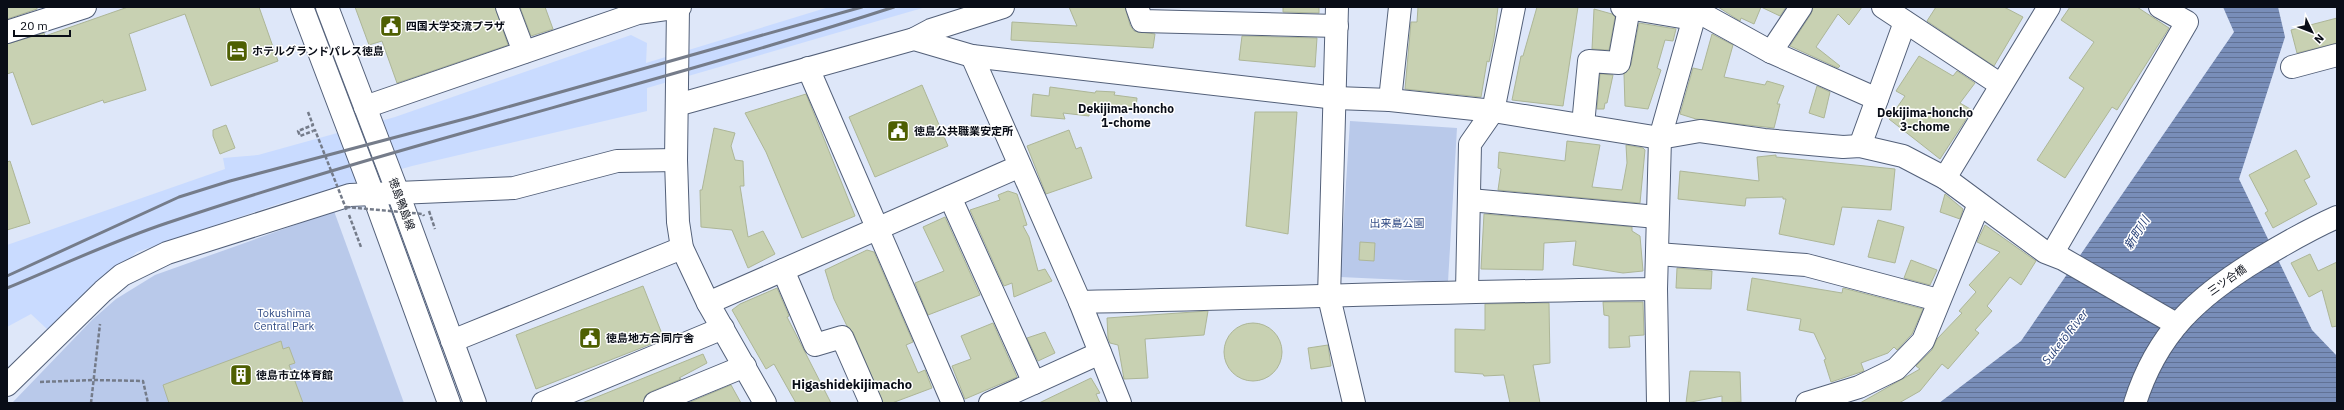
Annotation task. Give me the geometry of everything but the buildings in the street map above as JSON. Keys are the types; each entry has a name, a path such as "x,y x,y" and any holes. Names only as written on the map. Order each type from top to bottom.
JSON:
{"street":[{"path":"7,32 84,7"},
{"path":"302,7 373,194 449,403"},
{"name":"徳島鴨島線","path":"327,7 398,193 475,403"},
{"path":"507,7 524,52"},
{"path":"365,107 638,13 679,7 676,160 678,222 682,248 708,303 765,403"},
{"path":"677,105 914,39 931,30 1004,7"},
{"path":"1137,7 1142,21 1337,17 1336,98 1329,298 1354,403"},
{"path":"1390,100 1400,7"},
{"path":"1467,291 1470,144 1493,111 1514,7"},
{"path":"1771,52 1801,7"},
{"path":"1883,7 2001,86"},
{"path":"1945,178 2049,7"},
{"path":"2058,256 2188,22 2160,7"},
{"path":"1583,126 1589,61 1619,63 1626,8 1695,12 1771,52 1877,99"},
{"path":"1658,403 1656,289 1660,138 1695,12"},
{"path":"1860,146 1905,22"},
{"path":"914,39 972,56 1336,98 1390,100 1493,111 1660,138 1700,131 1764,140 1843,147 1860,146 1903,156 1945,178 1970,195 1979,204 2045,252 2058,256 2176,324"},
{"path":"2292,67 2337,55"},
{"path":"972,56 1080,302 1120,403"},
{"path":"808,68 953,403"},
{"path":"7,385 103,291 122,275 167,253 349,195 514,188 617,161 676,160"},
{"path":"708,303 1020,166"},
{"path":"950,197 1034,383"},
{"path":"1470,200 1657,218"},
{"path":"1807,403 1859,386 1896,370 1923,341 1938,300 1979,204"},
{"name":"三ツ合橋","path":"2134,403 2153,358 2176,324 2225,280 2284,244 2337,217"},
{"path":"452,341 682,248"},
{"path":"1657,254 1806,265 1938,300"},
{"path":"782,270 815,345 842,337 870,403"},
{"path":"1080,302 1329,298 1467,291 1656,289"},
{"path":"543,403 723,328"},
{"path":"990,403 1100,353"},
{"path":"655,403 745,366"}],"path":[{"path":"308,112 313,125 298,131 300,136 315,130 361,247"},
{"path":"346,207 423,214 424,216"},
{"path":"91,403 100,320"},
{"path":"39,382 93,380 143,381 148,403"}],"shaded area":[{"path":"829,7 926,7 647,88 647,111 412,166 278,204 137,252 48,330 31,314 7,327 7,245 225,169 223,158 258,155 395,117 631,35 647,43 646,63"}],"green space":[{"name":"出来島公園","path":"1350,121 1457,128 1448,282 1340,277"},
{"name":"Tokushima Central Park","path":"334,211 404,403 12,403 92,320 116,299 155,275"}],"water":[{"path":"2223,7 2278,7 2285,37 2239,179 2312,330 2337,356 2337,403 1939,403 2021,341 2234,32"}],"railway":[{"path":"7,276 179,197 230,181 472,117 862,7"},
{"path":"7,288 147,230 257,194 348,166 713,62 894,7"}],"place":[{"name":"四国大学交流プラザ","path":"391,26"},
{"name":"ホテルグランドパレス徳島","path":"237,51"},
{"name":"徳島公共職業安定所","path":"898,131"},
{"name":"徳島地方合同庁舎","path":"590,338"},
{"name":"徳島市立体育館","path":"241,375"}],"district":[{"name":"Dekijima-honcho 1-chome","path":"1126,116"},
{"name":"Dekijima-honcho 3-chome","path":"1925,120"},
{"name":"Higashidekijimacho","path":"852,384"}],"water label":[{"name":"新町川","path":"2137,233"},
{"name":"Suketō River","path":"2065,337"}]}
